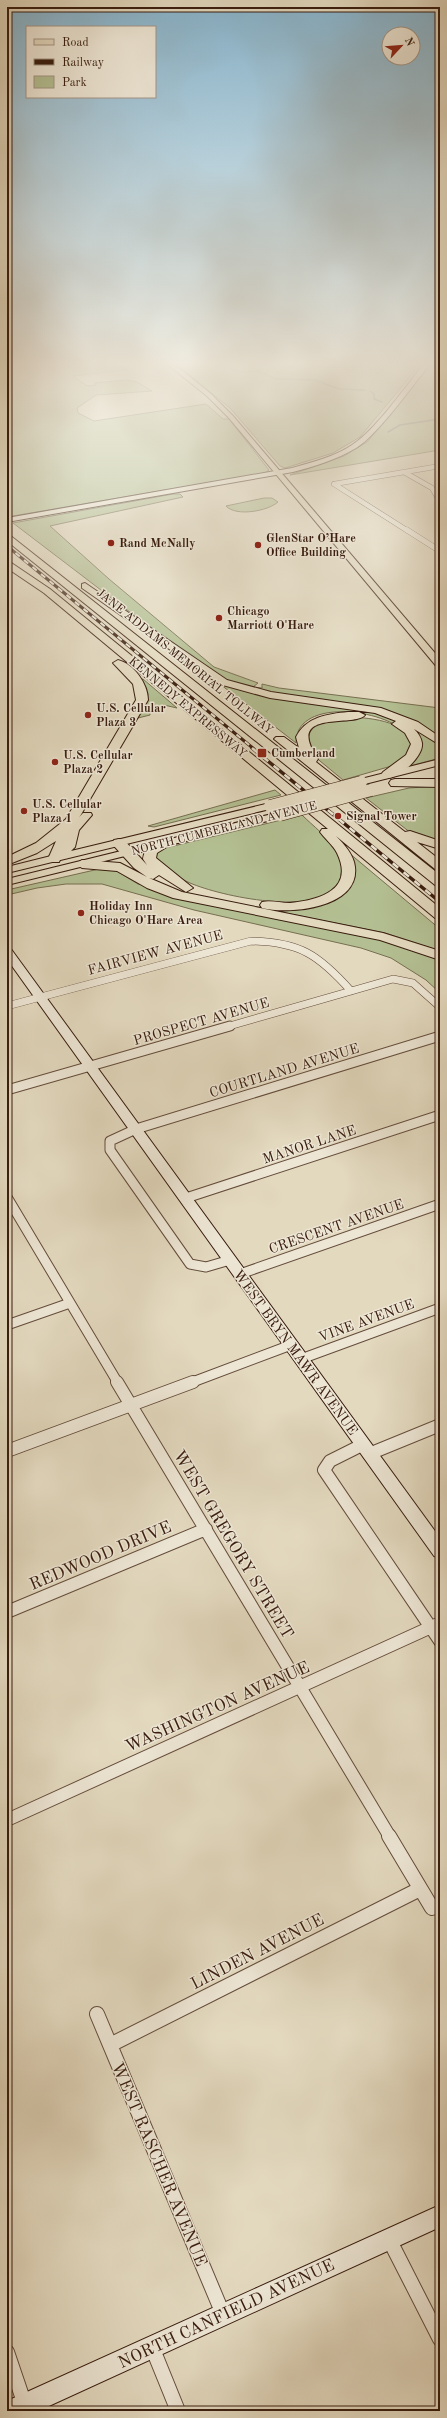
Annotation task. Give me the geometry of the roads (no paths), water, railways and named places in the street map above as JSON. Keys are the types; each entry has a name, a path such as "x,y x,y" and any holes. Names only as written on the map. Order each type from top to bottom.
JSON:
{"highway":[{"path":"9,521 83,585 236,704"},
{"name":"JANE ADDAMS MEMORIAL TOLLWAY","path":"7,536 440,882"},
{"path":"7,555 47,590"},
{"name":"KENNEDY EXPRESSWAY","path":"7,563 28,580 47,590 440,915"},
{"path":"7,572 132,675 142,688 142,700 138,710 73,818 54,859"},
{"path":"83,585 223,682 270,695 377,710 414,724 440,742"},
{"path":"330,778 306,753 301,737 304,732 314,723 347,715 368,715 402,726 412,734 416,743 412,757 391,779"},
{"path":"274,734 440,866"},
{"path":"391,779 440,784"},
{"path":"117,849 155,876 186,888 270,905 284,906 321,902 340,891 348,881 351,871 348,860 336,843 307,815 295,795"},
{"path":"7,861 32,850 50,839 73,818"},
{"path":"380,818 413,837 440,845"},
{"path":"167,843 154,848 149,853 149,859 157,868 186,888"},
{"path":"117,849 129,871"},
{"path":"82,864 113,866 129,871 152,885 178,895 383,937 440,956"}],"main road":[{"path":"9,521 267,476 276,473"},
{"path":"279,473 440,665"},
{"name":"NORTH CUMBERLAND AVENUE","path":"7,870 54,859 167,843 280,815 371,790 391,779 440,762"},
{"name":"NORTH CUMBERLAND AVENUE","path":"7,882 82,864 117,849 361,782 440,772"},
{"path":"54,859 69,847 74,829 86,815"},
{"name":"WEST BRYN MAWR AVENUE","path":"7,951 440,1551"},
{"name":"NORTH CANFIELD AVENUE","path":"18,2408 440,2216"}],"street":[{"path":"399,473 334,484 440,551"},
{"path":"405,473 432,488 440,502"},
{"name":"FAIRVIEW AVENUE","path":"7,1006 240,943 276,942 299,946 311,952 327,964 351,991"},
{"name":"PROSPECT AVENUE","path":"7,1090 351,991 403,978 415,982 440,1006"},
{"name":"COURTLAND AVENUE","path":"136,1129 440,1036"},
{"name":"MANOR LANE","path":"186,1198 440,1115"},
{"name":"WEST BRYN MAWR AVENUE","path":"136,1129 114,1138 109,1146 110,1150 184,1257 197,1267 206,1267 230,1260"},
{"name":"WEST GREGORY STREET","path":"7,1197 12,1214 70,1303 432,1908"},
{"name":"CRESCENT AVENUE","path":"240,1274 440,1204"},
{"path":"7,1325 70,1303"},
{"name":"VINE AVENUE","path":"301,1358 440,1308"},
{"path":"7,1451 291,1345"},
{"path":"366,1450 440,1425"},
{"name":"WEST BRYN MAWR AVENUE","path":"366,1450 330,1460 324,1470 435,1625 440,1641"},
{"name":"REDWOOD DRIVE","path":"7,1612 206,1530"},
{"name":"WASHINGTON AVENUE","path":"7,1820 435,1625"},
{"name":"LINDEN AVENUE","path":"110,2045 420,1889"},
{"name":"WEST RASCHER AVENUE","path":"97,2014 223,2314"},
{"path":"389,2239 440,2339"},
{"path":"152,2347 178,2411"},
{"path":"7,2352 18,2408"}],"railway":[{"path":"7,546 254,749"},
{"path":"252,748 440,902"}],"place":[{"name":"Rand McNally","path":"111,543"},
{"name":"GlenStar O’Hare Office Building","path":"258,545"},
{"name":"Chicago Marriott O'Hare","path":"219,618"},
{"name":"U.S. Cellular Plaza 3","path":"88,715"},
{"name":"Cumberland","path":"262,753"},
{"name":"U.S. Cellular Plaza 2","path":"55,762"},
{"name":"U.S. Cellular Plaza 1","path":"24,811"},
{"name":"Signal Tower","path":"338,816"},
{"name":"Holiday Inn Chicago O'Hare Area","path":"81,913"}]}
